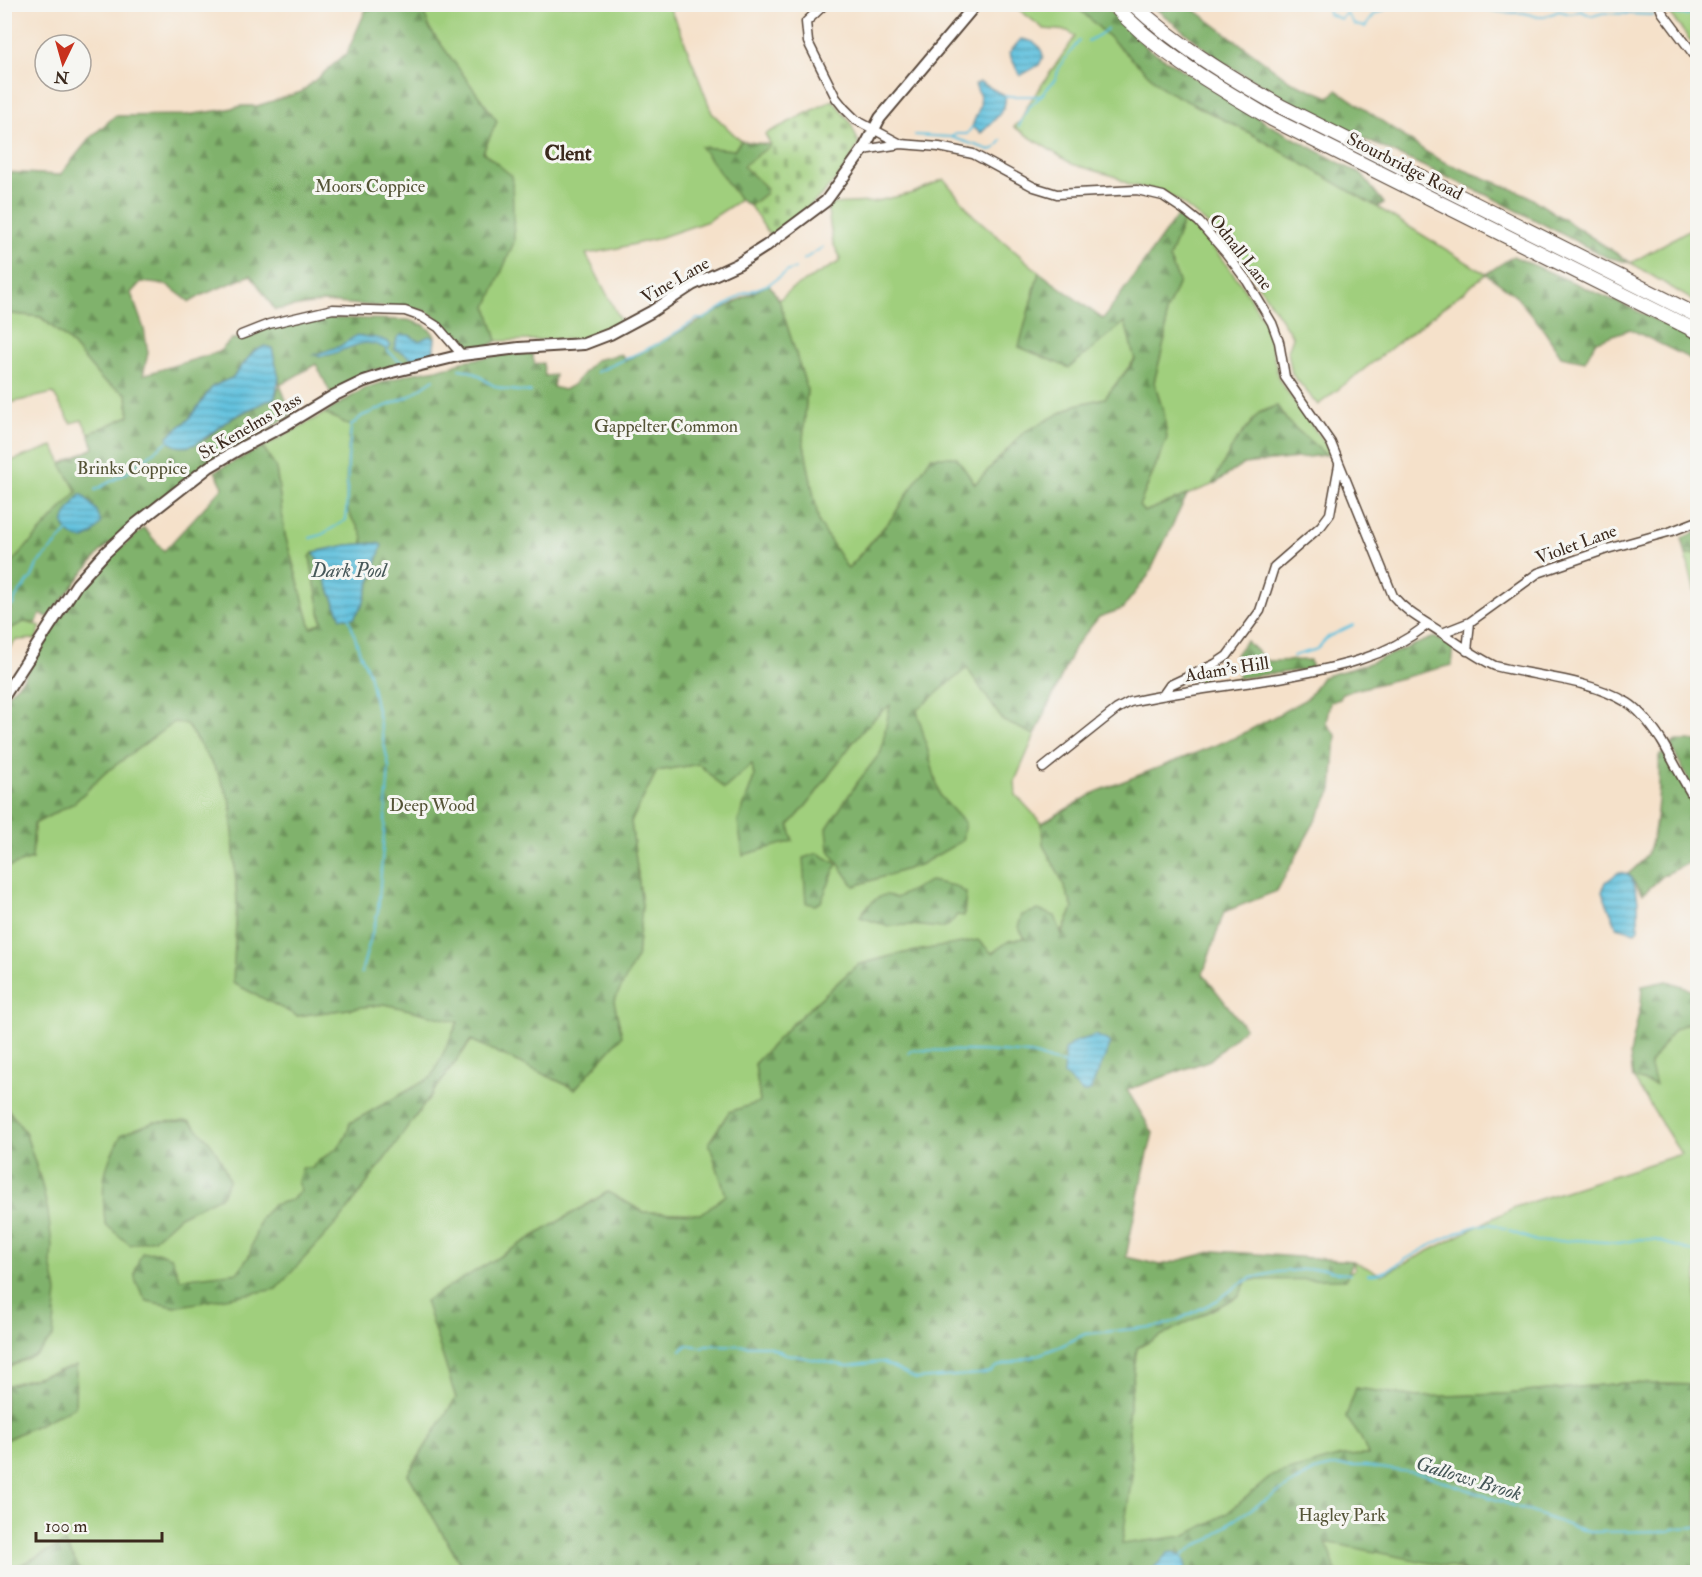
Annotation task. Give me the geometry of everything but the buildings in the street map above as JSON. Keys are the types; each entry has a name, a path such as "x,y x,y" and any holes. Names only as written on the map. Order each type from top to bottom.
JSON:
{"highway":[{"name":"Stourbridge Road","path":"1113,4 1125,18 1171,56 1209,82 1272,119 1698,332"},
{"name":"Stourbridge Road","path":"1133,4 1178,42 1217,70 1282,107 1698,316"}],"street":[{"name":"Odnall Lane","path":"825,4 806,22 808,42 840,102 856,120 901,144"},
{"name":"Vine Lane","path":"462,355 519,348 584,344 610,334 651,312 692,285 738,264 766,246 826,201 862,150 880,118 976,4"},
{"path":"1659,4 1662,12 1698,60"},
{"name":"Odnall Lane","path":"862,150 901,144 939,147 973,154 1034,188 1058,194 1137,190 1163,196 1184,210 1199,222 1247,280 1272,323 1279,342 1285,377 1331,442 1393,596 1406,610 1427,625 1495,666 1591,686 1629,704 1641,715 1661,741 1698,804"},
{"path":"241,335 269,324 333,309 405,311 422,317 438,327 462,355"},
{"name":"St Kenelms Pass","path":"4,696 84,576 135,524 209,467 333,396 364,381 462,355"},
{"path":"1163,695 1170,685 1227,656 1260,612 1274,567 1321,526 1330,514 1339,465"},
{"name":"Violet Lane","path":"1442,633 1470,621 1538,573 1698,521"},
{"path":"1467,651 1470,621"},
{"name":"Adam's Hill","path":"1043,768 1117,709 1130,702 1339,667 1376,655 1407,640 1427,625"},
{"path":"1189,676 1194,691"}],"green space":[{"name":"Moors Coppice","path":"368,5 422,5 429,28 497,121 483,152 512,176 514,242 487,307 497,341 487,347 461,349 440,320 424,310 323,302 275,310 251,275 190,302 167,285 141,282 131,293 144,329 148,353 143,375 219,352 232,339 250,337 264,328 322,318 408,320 424,325 435,337 433,362 373,370 331,394 316,364 280,385 292,415 208,463 100,552 48,617 40,614 36,623 24,622 5,631 5,570 77,492 61,464 94,448 89,434 129,416 127,394 102,380 69,341 41,317 5,313 4,172 60,175 90,138 115,116 185,115 242,106 257,106 301,92 347,53","holes":["272,348 280,385 275,397 227,421 205,440 168,436 189,419 213,386 232,378 254,351"]},
{"path":"421,5 668,5 712,113 741,141 734,150 702,148 740,200 708,221 656,239 586,254 622,323 583,339 497,341 487,307 499,277 483,152 497,121 429,28"},
{"path":"1013,5 1075,5 1165,90 1250,133 1486,274 1318,405 1292,374 1288,351 1293,337 1246,267 1211,227 1179,201 1162,191 1130,185 1114,176 1072,164 1014,127 1021,120 1027,106 1075,37 1068,31 1044,29"},
{"path":"1075,5 1104,5 1146,47 1268,124 1362,175 1384,203 1377,207 1250,133 1165,90"},
{"path":"1151,5 1188,5 1290,81 1329,97 1337,90 1428,153 1444,162 1525,194 1631,263 1606,257 1493,198 1322,120 1222,62"},
{"path":"1698,10 1697,49 1669,13"},
{"path":"833,100 850,122 859,143 842,172 821,196 771,237 750,206 766,193 767,188 743,166 771,145 765,134"},
{"path":"741,141 772,145 768,188 766,193 750,206 740,200 701,147 734,150"},
{"path":"944,179 973,215 1039,272 1019,347 1125,321 1135,359 1105,398 1076,405 1024,432 975,484 892,518 847,569 819,523 803,440 807,389 779,300 791,289 839,262 840,257 833,243 827,205 872,202 913,193"},
{"name":"Deep Wood","path":"1177,216 1184,219 1169,258 1179,282 1166,312 1166,335 1154,382 1164,414 1167,438 1139,506 1144,512 1187,495 1148,576 1122,609 1099,617 1075,646 1035,735 1003,721 967,668 917,710 940,796 965,823 962,841 920,865 854,886 829,850 827,828 881,752 890,705 849,747 789,825 793,841 743,855 738,822 754,777 752,764 724,789 699,764 657,771 631,822 642,905 637,957 614,1001 622,1036 575,1089 471,1040 344,1215 276,1289 175,1307 147,1301 135,1278 136,1267 142,1253 157,1252 171,1257 180,1279 238,1272 249,1256 260,1219 273,1205 291,1200 301,1191 298,1181 302,1168 313,1168 314,1164 337,1148 342,1143 350,1123 432,1077 458,1022 385,1004 297,1016 233,983 237,900 231,803 217,771 186,724 174,722 105,773 74,803 34,824 32,859 5,868 4,698 23,679 74,597 100,566 144,528 164,551 223,487 215,471 263,447 276,468 285,535 311,628 322,622 310,557 314,552 341,618 354,618 363,604 378,559 377,543 363,544 362,533 348,511 346,496 351,426 325,413 365,388 409,374 454,366 462,361 531,351 535,364 543,363 545,376 555,375 553,387 564,390 573,385 595,360 621,354 625,361 769,284 779,300 807,389 803,440 819,523 848,569 892,518 931,457 956,457 975,484 1024,432 1076,405 1105,398 1135,360 1125,322 1069,368 1019,347 1039,272 1103,319"},
{"path":"1184,219 1215,250 1242,285 1267,325 1279,380 1329,449 1330,454 1326,455 1288,422 1277,406 1259,413 1234,444 1212,485 1144,512 1139,506 1159,459 1164,414 1154,382 1166,335 1166,312 1179,282 1169,258"},
{"path":"1697,225 1697,303 1631,263"},
{"path":"1513,256 1697,340 1697,362 1630,329 1596,341 1585,361 1561,356 1541,326 1514,294 1486,274"},
{"path":"5,313 40,317 69,341 102,380 127,394 129,416 89,434 82,420 71,423 53,393 5,404"},
{"path":"1277,406 1288,422 1326,455 1244,464 1212,485 1234,444 1259,413"},
{"path":"325,413 351,426 347,508 364,534 363,544 314,552 310,557 322,622 311,628 285,535 276,468 263,447"},
{"path":"53,446 77,492 5,570 5,463"},
{"path":"1697,532 1697,554 1686,555 1682,538"},
{"path":"1697,554 1697,602 1686,555"},
{"path":"24,622 41,626 36,639 16,640 5,653 5,631"},
{"name":"Hagley Park","path":"1434,637 1454,647 1452,665 1343,693 1340,699 1330,702 1326,723 1336,735 1332,790 1277,891 1224,912 1203,974 1245,1028 1210,1060 1127,1090 1153,1133 1126,1257 1161,1265 1215,1251 1353,1261 1346,1279 1247,1280 1239,1296 1137,1348 1128,1416 1132,1476 1122,1544 1184,1536 1226,1514 1272,1476 1341,1456 1368,1455 1361,1438 1346,1417 1356,1388 1417,1397 1505,1394 1624,1383 1697,1385 1697,1572 1467,1572 1326,1542 1336,1572 465,1572 408,1474 456,1398 425,1301 608,1192 644,1212 701,1214 726,1195 709,1143 729,1112 760,1102 755,1063 788,1028 857,965 899,954 978,940 992,953 1009,941 1025,938 1018,927 1022,915 1038,910 1055,916 1062,935 1073,908 1059,874 1043,845 1042,823 1096,792 1239,736 1308,698 1322,677 1364,665"},
{"path":"1246,641 1267,661 1310,660 1312,669 1239,678 1235,656"},
{"path":"968,668 1003,721 1035,735 1015,781 1016,795 1042,823 1043,845 1059,874 1073,908 1061,935 1009,941 992,953 987,950 934,948 857,965 788,1028 755,1063 760,1102 729,1112 709,1142 726,1195 701,1214 644,1212 607,1192 426,1301 456,1398 408,1474 465,1572 81,1572 65,1543 5,1572 5,1440 75,1407 75,1366 5,1386 5,1369 37,1354 48,1212 41,1181 25,1132 5,1105 5,868 32,859 34,824 74,803 105,773 174,722 186,724 217,771 231,803 237,900 297,1016 385,1004 458,1021 433,1077 350,1123 342,1143 314,1164 343,1215 472,1040 575,1089 613,1001 637,957 642,905 631,822 657,771 699,764 752,763 754,777 738,822 789,825 811,800 860,732 880,712 916,691"},
{"path":"1201,673 1205,683 1239,678 1239,682 1199,687 1193,684"},
{"path":"1676,741 1697,741 1697,797 1673,750 1671,744"},
{"path":"1663,753 1697,809 1697,859 1664,875 1643,894 1628,874 1645,857 1653,837 1659,756"},
{"path":"818,853 837,864 821,902 815,905 806,903 803,858"},
{"path":"930,881 955,886 966,893 964,916 957,915 949,925 942,928 910,925 888,926 860,917 867,907 879,897 886,895 896,898"},
{"path":"1667,981 1697,991 1697,1019 1674,1029 1650,1064 1656,1085 1633,1078 1630,1054 1641,1004 1642,986"},
{"name":"Hagley Park","path":"1697,1019 1697,1385 1624,1383 1505,1394 1417,1397 1356,1388 1346,1417 1361,1438 1369,1455 1345,1456 1697,1572 1016,1572 1132,1476 1128,1416 1137,1348 1239,1296 1247,1280 1344,1276 1355,1269 1353,1261 1382,1275 1515,1207 1681,1154 1633,1078 1655,1085 1649,1064 1674,1029"},
{"path":"4,1105 25,1132 41,1181 48,1212 52,1245 51,1263 57,1292 53,1337 37,1354 5,1368"},
{"path":"189,1121 214,1147 222,1162 229,1180 222,1196 180,1216 154,1239 130,1245 105,1224 104,1178 115,1147 122,1134 154,1122"},
{"path":"76,1366 75,1407 5,1440 5,1386"},
{"path":"65,1543 81,1572 7,1572"}],"water":[{"path":"1021,39 1036,44 1041,49 1043,57 1039,65 1020,76 1009,53"},
{"path":"980,82 1005,96 1004,106 998,116 981,133 972,127 980,102 975,85"},
{"path":"357,335 379,338 391,345 387,350 368,343 359,344 333,354 314,355 340,346"},
{"path":"401,335 409,335 419,341 429,336 435,338 433,357 414,361 394,349 397,338"},
{"path":"265,346 272,348 279,378 275,397 234,417 192,445 176,446 168,441 168,436 189,419 213,386 232,378 254,351"},
{"path":"80,495 83,495 97,511 101,523 94,533 83,539 76,538 69,533 64,523 67,514"},
{"name":"Dark Pool","path":"377,543 382,545 363,604 354,618 341,618 314,552 347,545"},
{"path":"1619,872 1628,874 1637,894 1638,929 1635,932 1617,927 1602,892 1606,882"},
{"path":"1096,1035 1108,1041 1110,1045 1090,1091 1083,1093 1064,1075 1065,1050 1072,1043"},
{"path":"1174,1552 1183,1559 1186,1571 1150,1572 1168,1553"}],"waterway":[{"path":"1327,4 1329,14 1341,19 1346,13 1355,25 1365,27 1375,14 1384,10 1389,4"},
{"path":"1458,4 1538,17 1559,11 1571,14 1581,11 1592,16 1603,13 1654,15"},
{"path":"1673,14 1685,15 1698,12"},
{"path":"1088,41 1107,29"},
{"path":"1019,126 1028,108 1056,78 1059,67 1079,41"},
{"path":"1005,96 1041,96"},
{"path":"951,137 956,134 967,134 972,127"},
{"path":"915,135 951,137 990,150 996,148 1002,140"},
{"path":"803,260 823,247"},
{"path":"597,372 660,343 697,319 704,319 743,294 769,284 795,269"},
{"path":"387,350 406,364"},
{"path":"459,369 476,374 501,388 531,392"},
{"path":"310,538 321,535 346,520 351,426 362,416 408,397 434,379"},
{"path":"95,490 128,472 168,441"},
{"path":"4,605 7,603 13,605 16,597 32,577 37,565 68,531"},
{"path":"349,618 369,673 389,767 378,912 361,973"},
{"path":"1293,656 1317,649 1328,637 1353,625"},
{"path":"909,1053 912,1050 985,1051 1033,1055 1064,1063"},
{"path":"1368,1274 1388,1270 1434,1243 1468,1228 1488,1224 1506,1229"},
{"path":"1509,1231 1536,1241 1548,1242 1577,1240 1619,1243 1641,1239 1655,1240 1698,1253"},
{"path":"681,1350 687,1345 702,1347 706,1345 767,1346 786,1354 847,1366 882,1362 916,1379 980,1374 1061,1346 1085,1334 1161,1326 1178,1320 1218,1300 1251,1278 1278,1272 1324,1268 1350,1274"},
{"name":"Gallows Brook","path":"1182,1556 1196,1545 1211,1539 1232,1521 1295,1482 1315,1471 1336,1466 1366,1466 1423,1474 1588,1532 1669,1531 1677,1528 1698,1527"}],"district":[{"name":"Clent","path":"568,153"}],"park label":[{"name":"Gappelter Common","path":"666,426"},
{"name":"Brinks Coppice","path":"132,468"}]}
